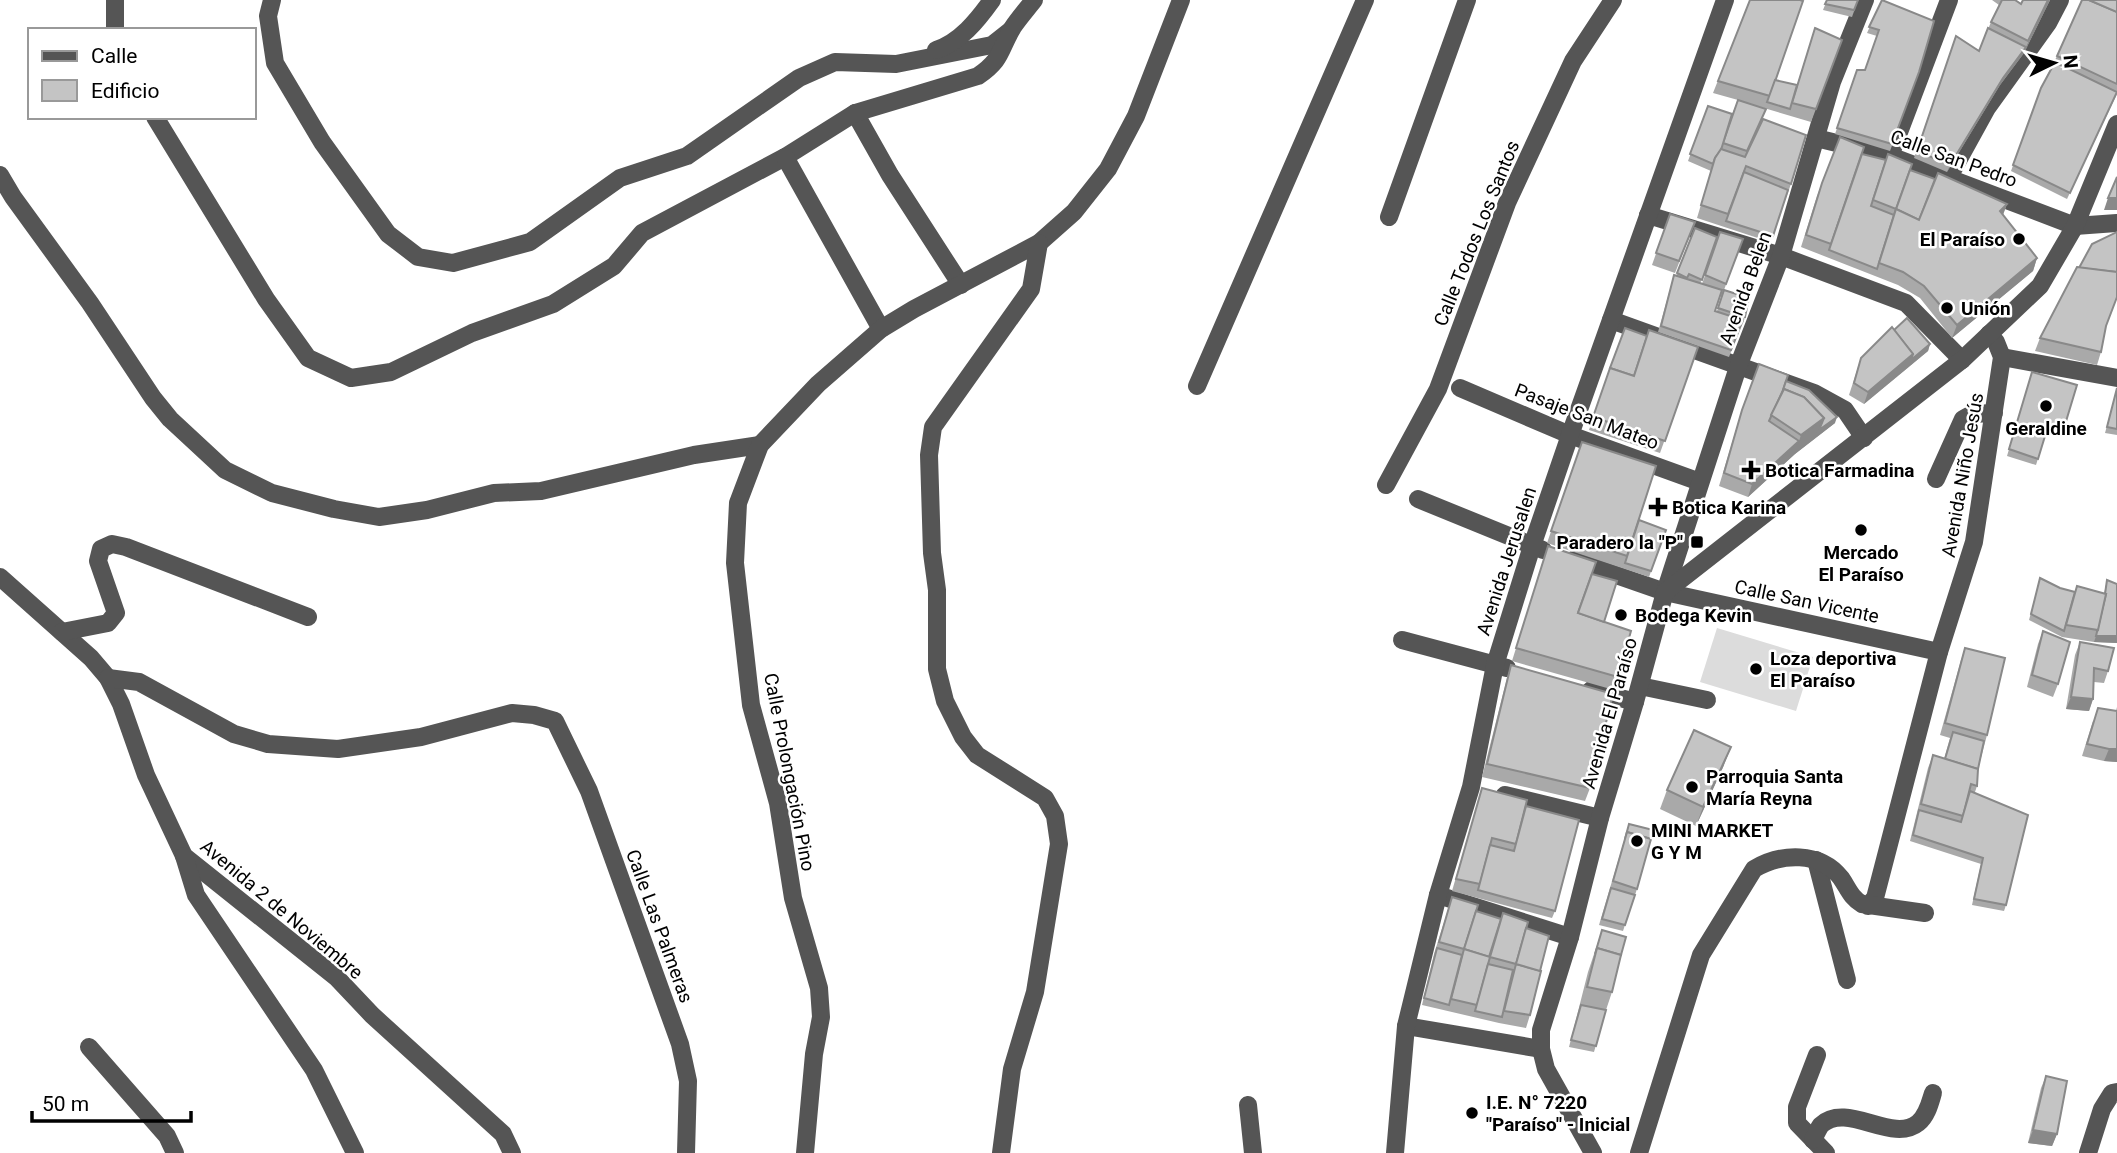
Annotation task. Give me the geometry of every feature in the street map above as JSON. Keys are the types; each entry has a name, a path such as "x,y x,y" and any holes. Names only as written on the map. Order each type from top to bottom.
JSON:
{"street":[{"path":"115,0 115,28"},
{"path":"272,0 268,16 275,63 322,142 388,234 418,257 453,263 530,242 620,178 687,156 799,78 835,62 896,64 992,45 1012,29 1034,0"},
{"path":"896,64 948,46 977,21 992,0"},
{"name":"Calle Prolongación Pino","path":"805,1153 814,1054 821,1017 819,988 793,898 778,803 751,705 735,563 738,503 760,446 818,384 881,329 994,265 1039,243 1074,212 1108,169 1136,116 1181,0"},
{"path":"1197,386 1365,0"},
{"path":"1389,217 1467,0"},
{"name":"Calle Todos Los Santos","path":"1386,485 1438,389 1507,203 1567,72 1613,0"},
{"name":"Avenida Jerusalen","path":"1395,1153 1406,1026 1438,895 1471,787 1495,665 1570,435 1725,0"},
{"name":"Avenida Belen","path":"1665,592 1739,364 1781,256 1832,82 1865,0"},
{"path":"1889,156 1949,0"},
{"path":"1949,177 1987,108 2048,23 2060,0"},
{"path":"156,119 265,299 308,358 351,378 391,372 472,332 553,304 614,266 642,233 785,157 855,113 978,76 993,66 1012,29"},
{"path":"855,113 890,175 961,285"},
{"path":"1665,592 1962,360 2040,286 2074,226 2117,124"},
{"name":"Calle San Pedro","path":"1816,138 1889,156 2074,226"},
{"path":"785,157 881,329"},
{"path":"0,175 90,303 152,398 170,419 225,470 272,493 379,517 427,510 494,493 541,491 694,455 760,446"},
{"path":"1648,215 1781,256 1906,303 1962,360"},
{"path":"2074,226 2117,223"},
{"path":"1002,1153 1012,1069 1035,992 1059,844 1055,816 1045,798 977,755 963,737 945,701 937,669 937,590 932,553 929,455 933,427 1031,289 1039,243"},
{"path":"1611,320 1814,393 1845,410 1864,438"},
{"path":"1989,334 1996,341 2002,357 2117,378"},
{"name":"Avenida Niño Jesús","path":"1868,906 1875,898 1939,652 1955,609 1974,542 2002,357"},
{"name":"Pasaje San Mateo","path":"1460,388 1570,435 1700,482"},
{"path":"1936,479 1963,419 1972,414 1994,413"},
{"name":"Calle San Vicente","path":"1418,499 1532,546 1665,592 1939,652"},
{"path":"62,632 108,623 116,613 98,561 101,549 112,544 308,617"},
{"name":"Avenida 2 de Noviembre","path":"0,577 91,658 108,678 121,704 146,775 184,856 337,978 372,1015 503,1134 512,1153"},
{"name":"Avenida El Paraíso","path":"1590,1152 1546,1069 1541,1049 1541,1030 1570,937 1600,818 1665,592"},
{"path":"1402,640 1521,671"},
{"name":"Calle Las Palmeras","path":"108,678 139,682 234,734 268,744 338,749 421,737 512,713 555,721 589,790 680,1044 688,1081 686,1153"},
{"path":"1572,685 1707,700"},
{"path":"1471,787 1600,818"},
{"path":"184,856 196,895 314,1070 355,1153"},
{"path":"1639,1153 1701,955 1754,869 1766,862 1792,857 1816,860 1829,865 1842,879 1854,899 1868,906 1925,913"},
{"path":"1816,860 1847,980"},
{"path":"1438,895 1570,937"},
{"path":"1406,1026 1541,1049"},
{"path":"89,1047 167,1136 175,1153"},
{"path":"1817,1055 1797,1107 1797,1122 1820,1147"},
{"path":"1820,1147 1821,1125 1839,1117 1895,1129 1917,1124 1926,1113 1933,1093"},
{"path":"2088,1153 2102,1109 2115,1093"},
{"path":"1248,1105 1252,1153"}],"shaded area":[{"name":"Loza deportiva El Paraíso","path":"1717,628 1813,657 1796,711 1700,682"}],"building":[{"path":"1750,0 1803,1 1770,96 1718,81"},
{"path":"1827,0 1858,0 1854,10 1825,4"},
{"path":"1882,0 1934,21 1919,72 1892,144 1837,128 1857,70 1865,70 1879,30 1869,27"},
{"path":"2002,0 2015,0 2021,4 2023,0 2048,0 2028,41 1991,22"},
{"path":"2082,0 2089,0 2117,12 2117,84 2057,56"},
{"path":"2089,0 2117,0 2117,12"},
{"path":"1815,28 1842,40 1816,109 1792,103"},
{"path":"1988,28 2026,47 2003,78 1950,165 1917,151 1956,36 1979,51"},
{"path":"2055,62 2117,92 2070,193 2013,165 2041,88"},
{"path":"1775,80 1797,85 1790,109 1767,102"},
{"path":"1738,100 1766,109 1747,151 1723,143"},
{"path":"1708,106 1732,114 1721,150 1713,164 1690,154"},
{"path":"1763,119 1806,135 1791,184 1746,166 1728,214 1701,205 1715,158 1721,149 1745,157"},
{"path":"1840,137 1864,147 1831,244 1806,235"},
{"path":"1862,154 1886,160 1871,206 1894,215 1877,269 1829,250"},
{"path":"1888,154 1912,164 1896,209 1873,200"},
{"path":"1910,170 1935,179 1919,220 1896,209"},
{"path":"1744,172 1788,190 1773,236 1726,221"},
{"path":"1938,173 2007,204 2000,211 2037,258 1957,325 1924,286 1903,272 1879,263 1896,209 1919,220"},
{"path":"2117,177 2117,198 2108,198"},
{"path":"1670,214 1695,222 1679,261 1656,253"},
{"path":"1695,228 1717,237 1702,280 1689,274 1687,278 1677,273"},
{"path":"1720,232 1743,239 1726,284 1705,275"},
{"path":"2117,232 2117,272 2079,268 2092,244"},
{"path":"2077,267 2117,272 2117,297 2106,326 2101,352 2040,338"},
{"path":"1674,275 1722,290 1715,311 1743,320 1731,350 1661,326"},
{"path":"1724,290 1749,298 1745,317 1718,308"},
{"path":"1907,318 1930,344 1911,360 1913,354 1894,330"},
{"path":"1892,327 1913,354 1868,392 1854,383 1861,358"},
{"path":"1625,328 1647,336 1634,376 1610,368"},
{"path":"1649,330 1698,347 1665,441 1593,417 1610,368 1634,376"},
{"path":"1759,364 1788,375 1769,421 1799,441 1752,484 1724,473 1742,410"},
{"name":"Geraldine","path":"2032,372 2077,385 2064,428 2049,423 2038,459 2009,449"},
{"path":"1786,381 1809,390 1837,417 1819,430 1824,418 1804,397 1783,390"},
{"path":"2117,388 2117,429 2107,427"},
{"path":"1784,389 1804,397 1824,418 1801,435 1771,415"},
{"path":"1582,442 1656,466 1627,556 1551,531"},
{"path":"1639,520 1666,530 1651,571 1625,563"},
{"path":"1548,546 1596,562 1578,613 1631,631 1618,677 1516,648"},
{"path":"1592,574 1617,581 1604,622 1578,613"},
{"path":"2040,578 2075,592 2064,631 2031,614"},
{"path":"2107,580 2117,584 2117,636 2096,636 2106,594"},
{"path":"2077,586 2106,594 2098,630 2066,625"},
{"path":"2043,631 2070,642 2058,684 2032,675"},
{"path":"2080,642 2114,648 2108,671 2094,668 2093,699 2071,697"},
{"path":"1965,648 2005,658 1987,735 1945,723"},
{"path":"1511,665 1613,694 1590,788 1487,764"},
{"path":"2098,708 2117,711 2117,749 2087,744"},
{"name":"Parroquia Santa María Reyna","path":"1694,730 1731,747 1703,807 1667,790"},
{"path":"1953,732 1984,741 1978,769 1945,759"},
{"path":"1933,755 1978,769 1977,786 1971,784 1963,816 1921,804"},
{"path":"1482,788 1527,800 1516,844 1492,838 1480,884 1456,879"},
{"path":"1970,791 2028,815 2006,905 1974,899 1983,858 1913,835 1919,810 1961,822"},
{"path":"1526,806 1579,820 1555,911 1478,890 1490,845 1514,851"},
{"path":"1629,824 1653,830 1651,839 1627,832 1625,839"},
{"path":"1627,832 1651,839 1637,889 1613,881"},
{"path":"1611,888 1635,895 1625,925 1602,919"},
{"path":"1452,897 1478,905 1464,949 1439,942"},
{"path":"1476,911 1501,919 1489,957 1464,949"},
{"path":"1503,913 1528,922 1516,964 1490,957"},
{"path":"1526,928 1549,936 1540,971 1516,964"},
{"path":"1602,930 1626,937 1621,955 1597,948 1595,954"},
{"path":"1437,948 1462,955 1449,1005 1424,998"},
{"path":"1597,948 1621,955 1612,992 1587,987"},
{"path":"1464,949 1490,957 1477,1005 1451,999"},
{"path":"1488,964 1513,970 1502,1017 1475,1011"},
{"path":"1516,964 1541,971 1530,1015 1504,1011"},
{"path":"1581,1005 1606,1010 1596,1046 1571,1040"},
{"path":"2046,1076 2067,1081 2057,1134 2033,1130"}],"place":[{"name":"El Paraíso","path":"2019,239"},
{"name":"Unión","path":"1947,308"},
{"name":"Geraldine","path":"2046,406"},
{"name":"Botica Farmadina","path":"1751,470"},
{"name":"Botica Karina","path":"1658,507"},
{"name":"Mercado El Paraíso","path":"1861,530"},
{"name":"Paradero la \"P\"","path":"1697,542"},
{"name":"Bodega Kevin","path":"1621,615"},
{"name":"Loza deportiva El Paraíso","path":"1756,669"},
{"name":"Parroquia Santa María Reyna","path":"1692,787"},
{"name":"MINI MARKET G Y M","path":"1637,841"},
{"name":"I.E. N° 7220 \"Paraíso\" - Inicial","path":"1472,1113"}]}
